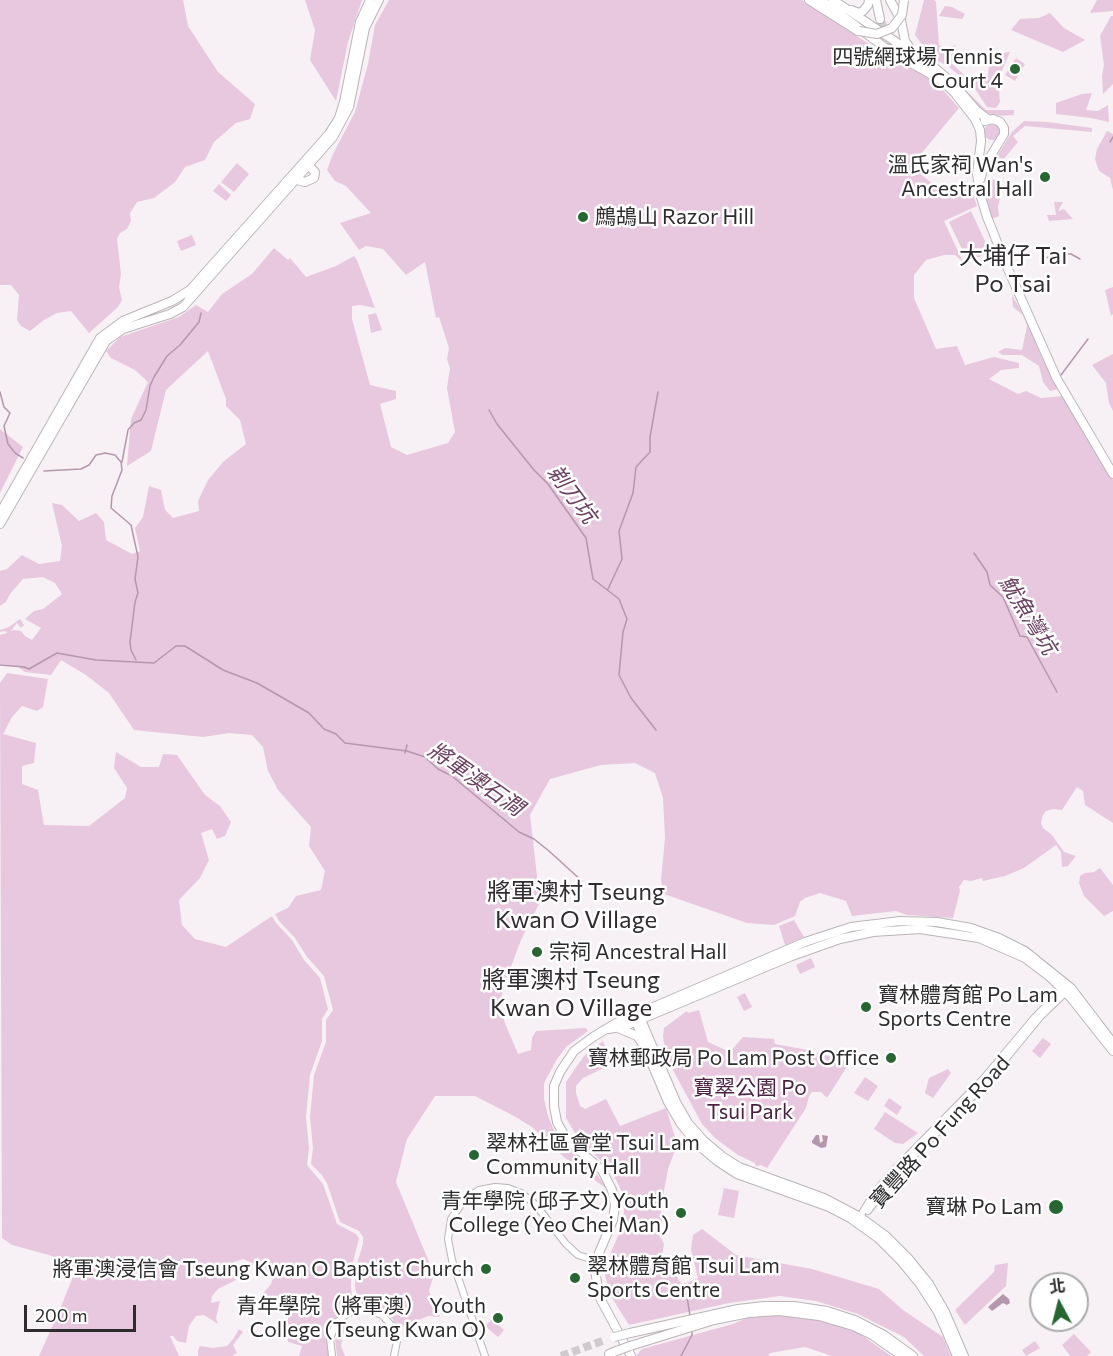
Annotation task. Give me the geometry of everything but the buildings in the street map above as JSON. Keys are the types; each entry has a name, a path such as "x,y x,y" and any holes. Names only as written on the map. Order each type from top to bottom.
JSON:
{"highway":[{"path":"609,1338 786,1305 827,1311 869,1326 913,1356"},
{"path":"609,1354 676,1330 739,1312 779,1311 829,1318 866,1332 903,1356"}],"main road":[{"path":"0,513 100,338 123,321 172,301 190,290 329,134 339,118 347,90 360,22 370,0"},
{"path":"299,170 309,166 333,137 346,113 350,104 364,32 370,14 379,0"},
{"path":"809,0 845,24 866,34 883,33 892,28 899,21 903,12 904,0"},
{"path":"821,0 891,52 939,78"},
{"path":"833,0 923,58"},
{"path":"844,7 861,12 867,8 869,0"},
{"path":"876,0 880,19"},
{"path":"890,0 901,20 905,43 945,75 977,111 989,120"},
{"path":"865,21 880,27 892,25 901,20"},
{"path":"897,49 939,78 964,104 975,119 985,142 997,143 1002,138"},
{"path":"979,180 1004,131 1002,124 996,120 984,122 980,133 977,174 987,217 1060,384 1113,474"},
{"path":"0,524 106,341 123,329 170,314 183,307 297,180 305,182 314,178 315,172 309,166"},
{"path":"172,301 173,307 183,307"},
{"path":"631,1356 600,1298 595,1271 613,1220 615,1205 612,1190 602,1170 571,1143 560,1128 555,1112 553,1095 556,1079 568,1058 581,1045 616,1023 638,1017 808,950 855,935 899,928 926,929 979,938 1025,958 1067,988 1113,1043"},
{"path":"1067,988 1113,1051"},
{"path":"608,1029 618,1028 638,1017"},
{"path":"638,1017 646,1050"},
{"path":"638,1017 676,1102 692,1129 723,1157 747,1171 814,1194 893,1243 922,1275 945,1312 964,1356"},
{"path":"618,1028 637,1036 646,1050 676,1117 691,1137 712,1157 738,1174 823,1204 860,1221 889,1248 916,1278 938,1312 957,1356"}],"street":[{"name":"寶豐路 Po Fung Road","path":"860,1221 901,1168 985,1084 1067,988"},
{"path":"485,1356 449,1249 449,1229 455,1211 465,1199 483,1189 495,1186 524,1194 560,1238 578,1255 597,1261"},
{"path":"332,1356 330,1338 337,1322 348,1313 365,1309 382,1315 392,1326 397,1341 394,1356"}],"green space":[{"path":"0,0 183,0 188,26 218,72 255,104 250,119 236,123 214,142 205,160 185,167 175,182 154,198 137,202 130,213 131,221 127,229 120,233 117,239 121,274 119,287 122,300 118,307 89,333 71,311 57,313 30,331 21,326 17,320 19,295 11,285 0,285"},
{"path":"305,0 362,0 348,42 336,101 310,60 315,30"},
{"path":"389,0 802,0 869,44 860,55 857,55 857,61 877,69 885,55 934,80 959,108 911,166 945,194 955,184 972,191 977,206 944,221 963,262 955,255 944,255 926,260 914,275 914,298 936,349 957,346 965,365 994,357 1019,363 1019,368 1001,370 989,379 1018,394 1026,391 1041,398 1063,396 1113,480 1113,823 1085,805 1083,791 1077,787 1062,810 1046,811 1041,823 1043,828 1052,835 1064,852 1076,856 1068,866 1062,867 1061,852 1056,845 1024,868 1005,876 983,881 982,878 964,880 959,887 953,918 907,915 896,911 852,916 846,901 820,893 800,902 795,916 774,925 747,923 664,894 661,880 665,838 663,798 655,773 635,763 601,765 550,779 530,815 540,902 521,940 503,988 500,1005 518,1054 531,1050 532,1038 536,1031 586,1028 588,1031 566,1047 557,1059 544,1083 544,1099 556,1135 596,1173 608,1190 564,1157 532,1127 514,1116 475,1096 435,1096 407,1139 396,1182 434,1274 429,1291 440,1317 428,1316 398,1329 392,1318 383,1311 373,1307 359,1306 355,1286 356,1267 363,1237 359,1231 340,1222 327,1183 311,1164 313,1148 310,1117 314,1075 326,1042 326,1020 333,1010 324,976 275,914 288,908 296,896 321,890 325,871 309,846 311,827 278,790 268,771 263,747 252,735 229,733 203,737 134,730 109,693 86,675 61,660 51,675 25,672 17,666 0,664 0,635 7,633 0,632 0,630 20,619 24,625 21,628 17,623 11,631 21,631 32,640 41,628 25,619 62,594 55,583 43,577 23,579 6,602 0,606 0,571 7,569 22,555 39,564 60,561 62,546 52,503 62,505 79,521 96,513 104,522 106,540 132,554 140,551 135,528 143,517 149,486 161,490 165,510 173,518 199,511 198,501 208,480 224,461 246,444 240,420 226,406 226,399 208,351 166,390 151,451 127,466 131,419 148,382 135,370 111,358 106,351 120,337 179,317 196,305 208,312 222,294 252,274 274,248 288,260 290,258 306,277 336,266 354,256 357,260 375,308 352,306 352,319 370,385 396,391 396,399 380,404 391,447 407,455 448,443 455,432 447,388 450,368 447,359 449,348 439,317 436,318 425,262 406,275 383,249 366,246 359,250 340,223 371,213 346,186 335,181 327,170 355,112 368,64 375,25"},
{"path":"924,0 936,2 939,45 945,48 955,45 958,53 951,63 972,82 987,79 995,54 1010,52 998,80 1000,102 996,108 987,107 975,89 948,66 932,58 915,35"},
{"path":"1097,0 1113,0 1113,11 1090,13"},
{"path":"945,6 965,14 962,19 939,16"},
{"path":"1050,13 1064,28 1085,40 1063,52 1011,30 1020,19 1039,18"},
{"path":"1113,16 1113,84 1103,94 1104,65 1100,36"},
{"name":"四號網球場 Tennis Court 4","path":"1016,58 1025,64 1015,81 1005,75"},
{"path":"950,75 986,110 1014,110 1014,115 986,115"},
{"path":"1092,93 1086,110 1098,111 1108,105 1109,122 1056,114 1056,103"},
{"path":"1024,121 1092,128 1092,132 1025,126 1013,136 1018,142 1002,161 997,156 1012,132"},
{"path":"992,124 998,126 1000,132 998,138 992,140 986,138 984,132 986,126"},
{"path":"1107,131 1113,134 1113,190 1110,178 1099,171 1095,159 1097,149"},
{"path":"237,163 249,174 234,192 221,182"},
{"path":"988,179 996,180 1000,198 999,216 992,219 984,194"},
{"path":"219,184 231,195 226,201 213,191"},
{"path":"1054,202 1063,202 1058,211 1064,209 1073,219 1049,221 1047,215 1056,215"},
{"path":"971,211 990,252 968,262 949,222"},
{"path":"192,235 196,245 181,251 177,241"},
{"path":"1113,287 1113,314 1111,316 1105,290"},
{"path":"1012,295 1026,319 1042,358 1059,389 1050,391 1043,382 1039,366 1022,355 1003,355 998,352 1005,348 1022,350 1027,326 1023,315 1013,307"},
{"path":"376,313 382,330 371,333 368,315"},
{"path":"1113,354 1113,411 1109,403 1106,383 1092,365"},
{"path":"0,429 23,447 0,493"},
{"path":"7,673 48,679 43,707 37,711 22,706 12,717 3,734 36,743 34,763 22,766 22,784 38,790 44,825 89,826 125,798 127,788 114,768 116,752 141,767 159,767 163,754 177,755 205,795 220,806 231,822 225,836 217,839 212,829 201,833 209,860 200,878 179,900 182,925 195,939 226,947 272,916 320,978 328,1009 322,1019 322,1041 310,1075 306,1117 309,1148 307,1165 323,1184 337,1224 359,1238 352,1266 353,1307 337,1317 331,1328 328,1337 329,1356 299,1356 302,1346 288,1342 288,1312 276,1310 290,1304 287,1300 269,1302 261,1296 271,1284 273,1278 271,1271 243,1259 234,1262 227,1269 236,1280 218,1289 212,1296 211,1303 220,1301 216,1318 218,1324 204,1315 196,1316 189,1326 186,1343 170,1336 179,1356 39,1356 74,1274 74,1268 49,1255 12,1245 2,1238 0,683"},
{"path":"1100,868 1113,885 1113,911 1104,916 1084,896 1079,883 1080,876"},
{"path":"794,920 804,937 785,945 779,926"},
{"path":"811,958 815,967 800,974 796,965"},
{"path":"745,993 752,1007 744,1011 737,997"},
{"name":"寶翠公園 Po Tsui Park","path":"699,1010 708,1042 730,1052 743,1037 774,1039 775,1044 808,1050 850,1062 827,1098 821,1092 812,1092 806,1108 767,1168 761,1165 756,1166 755,1163 738,1155 715,1138 702,1124 667,1059 663,1037 664,1028 687,1011 688,1013"},
{"path":"1043,1038 1051,1044 1040,1058 1032,1051"},
{"path":"603,1041 611,1062 608,1066 583,1078 576,1086 580,1106 585,1109 606,1099 620,1126 666,1108 679,1150 674,1153 668,1169 661,1207 662,1226 659,1235 664,1244 661,1261 668,1263 682,1285 698,1278 691,1249 693,1235 702,1229 736,1255 812,1269 879,1289 903,1310 943,1337 951,1356 924,1356 904,1337 858,1314 816,1301 780,1296 729,1303 629,1325 609,1293 605,1275 611,1252 621,1229 624,1211 623,1194 611,1170 579,1140 566,1118 566,1082 584,1056"},
{"path":"948,1069 951,1073 933,1098 925,1093 929,1078"},
{"path":"865,1077 878,1086 868,1101 854,1093"},
{"path":"889,1098 902,1107 897,1115 884,1106"},
{"path":"885,1112 918,1133 903,1144 895,1143 874,1129"},
{"path":"724,1188 739,1191 734,1218 718,1215"},
{"path":"1008,1263 1006,1286 965,1325 955,1310 994,1272 995,1265"},
{"path":"782,1315 824,1321 860,1334 891,1356 832,1356 805,1347 770,1353 768,1356 636,1356 642,1349 747,1318"},
{"path":"492,1319 504,1330 498,1337 485,1326"},
{"path":"344,1322 341,1346 345,1356 337,1356 335,1340"},
{"path":"239,1329 243,1332 233,1345 237,1353 232,1356 198,1356 200,1346 213,1348 227,1346"},
{"path":"1074,1334 1091,1352 1087,1356 1070,1356 1062,1345"},
{"path":"1035,1341 1040,1348 1026,1356 1022,1350"}],"shaded area":[{"path":"816,1135 819,1135 820,1143 823,1141 822,1135 828,1136 826,1147 821,1148 812,1143"},
{"path":"1003,1294 1010,1303 1007,1305 1003,1303 992,1311 988,1307"}],"waterway":[{"path":"1110,142 1113,137"},
{"path":"1046,258 1058,254 1071,254 1080,259"},
{"path":"122,462 128,430 134,423 141,420 146,410 154,377 167,356 180,345 199,322 201,313"},
{"path":"1061,375 1088,339"},
{"path":"0,392 4,407 10,413 4,426 8,444 15,453 23,458"},
{"path":"608,589 622,559 619,531 633,493 636,467 650,452 650,437 658,392"},
{"name":"剃刀坑","path":"489,410 497,424 548,484 586,538 593,579 619,599 627,619 623,632 619,675 631,698 656,730"},
{"path":"44,471 81,469 89,465 96,455 105,453 115,455 121,462 122,470 112,496 111,508 131,525 138,557 135,579 138,593 130,642 136,660"},
{"name":"魷魚灣坑","path":"974,553 987,572 990,585 1003,597 1020,636 1027,637 1057,692"},
{"name":"將軍澳石澗","path":"0,665 29,669 57,653 96,660 154,663 176,646 185,646 223,670 257,683 309,713 324,729 336,734 345,743 407,751 425,757 438,769 452,776 519,832 534,839 582,881"},
{"name":"將軍澳石澗","path":"405,753 407,745"},
{"path":"685,1284 690,1316"},
{"path":"681,1356 692,1335 692,1330"}],"tunnel":[{"path":"880,19 888,37 897,49"},
{"path":"561,1356 605,1340"}],"place":[{"name":"四號網球場 Tennis Court 4","path":"1015,69"},
{"name":"溫氏家祠 Wan's Ancestral Hall","path":"1045,177"},
{"name":"鷓鴣山 Razor Hill","path":"583,217"},
{"name":"宗祠 Ancestral Hall","path":"537,952"},
{"name":"寶林體育館 Po Lam Sports Centre","path":"866,1007"},
{"name":"寶林郵政局 Po Lam Post Office","path":"891,1058"},
{"name":"翠林社區會堂 Tsui Lam Community Hall","path":"474,1155"},
{"name":"寶琳 Po Lam","path":"1056,1207"},
{"name":"青年學院 (邱子文) Youth College (Yeo Chei Man)","path":"681,1213"},
{"name":"將軍澳浸信會 Tseung Kwan O Baptist Church","path":"486,1269"},
{"name":"翠林體育館 Tsui Lam Sports Centre","path":"575,1278"},
{"name":"青年學院（將軍澳） Youth College (Tseung Kwan O)","path":"498,1318"}],"district":[{"name":"大埔仔 Tai Po Tsai","path":"1013,270"},
{"name":"將軍澳村 Tseung Kwan O Village","path":"576,906"},
{"name":"將軍澳村 Tseung Kwan O Village","path":"571,994"}]}
